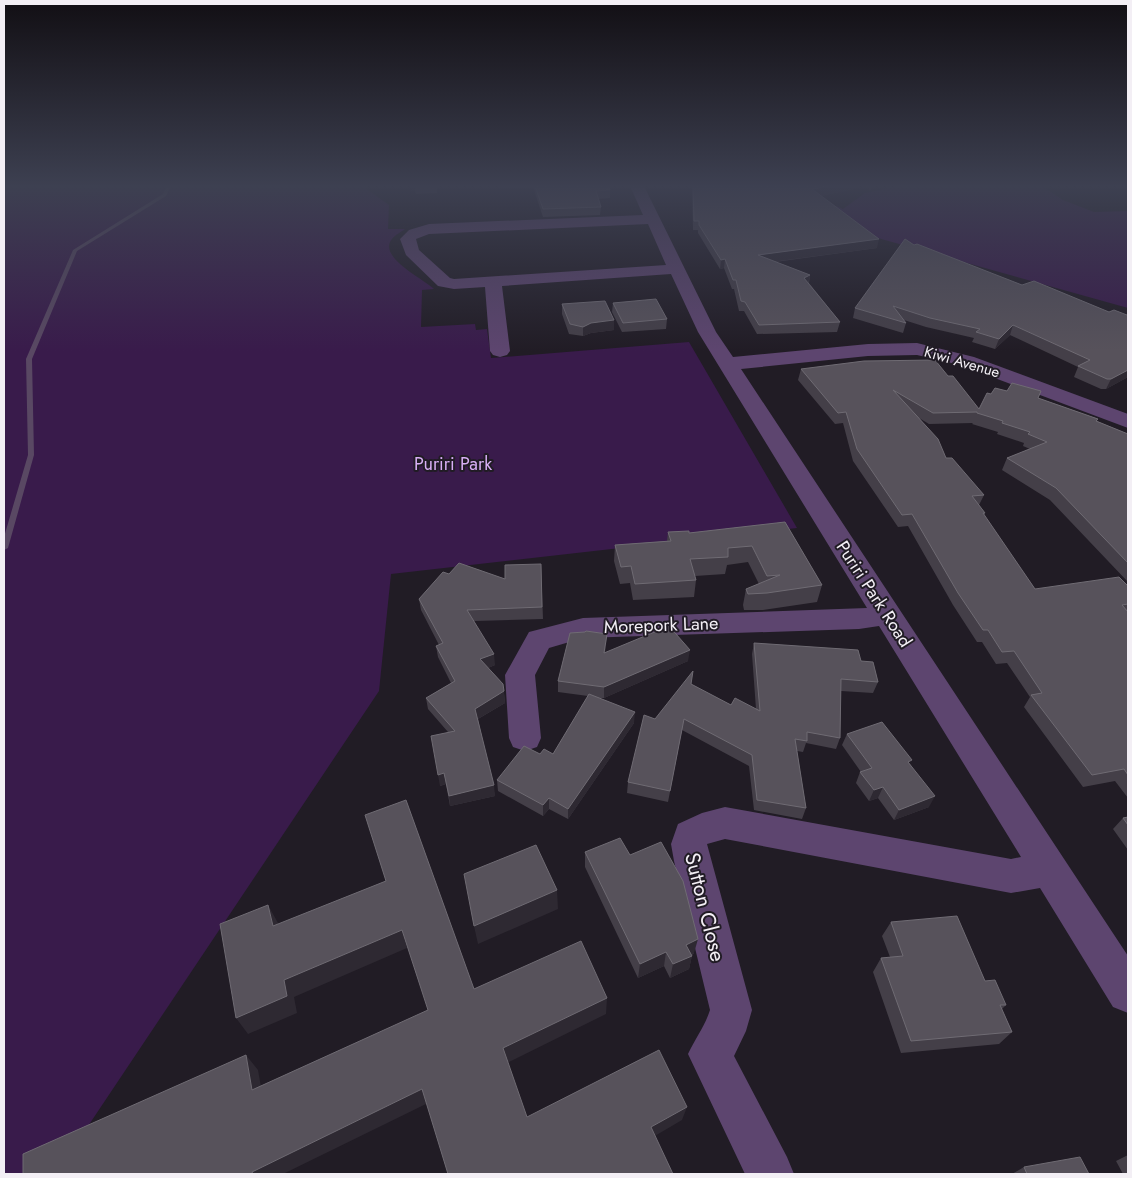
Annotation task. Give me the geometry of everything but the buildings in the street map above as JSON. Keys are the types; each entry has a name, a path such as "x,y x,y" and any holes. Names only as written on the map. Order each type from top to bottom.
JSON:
{"street":[{"path":"409,241 412,252 444,282 454,284 677,269"},
{"name":"Puriri Park Road","path":"664,241 707,332 1128,992"},
{"path":"493,282 500,352"},
{"name":"Kiwi Avenue","path":"727,364 868,350 917,349 967,361 1128,421"},
{"name":"Morepork Lane","path":"526,738 520,675 539,640 583,628 859,619 887,615"},
{"name":"Sutton Close","path":"770,1174 710,1054 725,1031 732,1010 692,861 689,844 691,835 702,829 725,823 1011,876 1050,869"}],"green space":[{"name":"Puriri Park","path":"4,241 391,241 389,246 396,260 434,289 422,290 421,327 475,324 476,330 487,329 491,358 689,342 797,528 391,574 379,691 56,1174 4,1174"},
{"path":"888,241 1128,241 1128,308"}],"waterway":[{"path":"4,548 31,455 29,359 75,250 90,241"}]}
